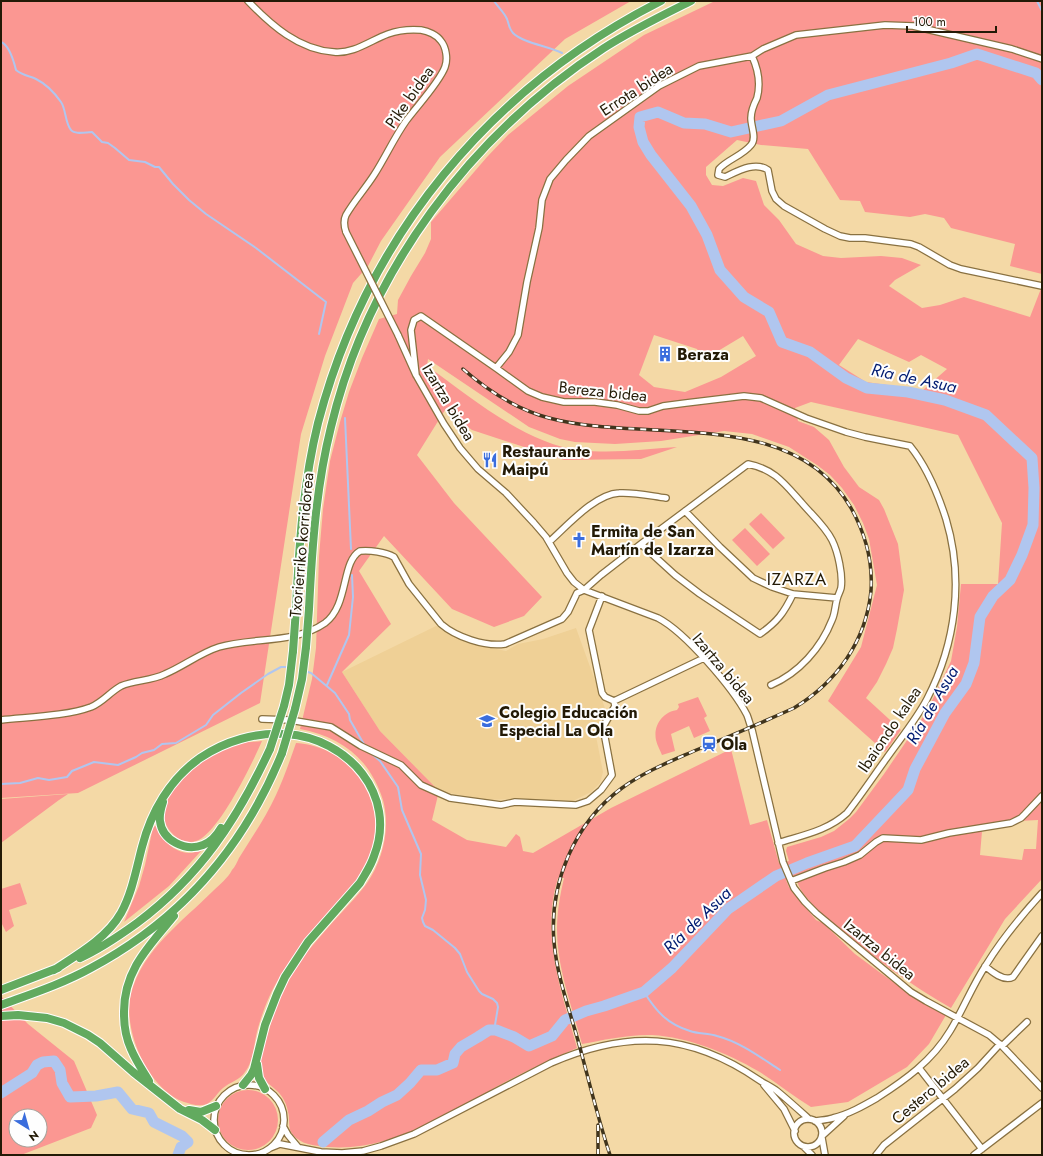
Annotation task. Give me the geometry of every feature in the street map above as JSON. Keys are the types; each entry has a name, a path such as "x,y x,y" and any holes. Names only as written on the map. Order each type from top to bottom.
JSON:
{"highway":[{"name":"Txorierriko korridorea","path":"1,990 54,970 83,957 121,935 158,907 197,869 224,834 258,775 270,748 284,706 289,686 293,651 299,548 309,467 318,424 335,367 363,301 403,230 434,186 488,125 520,95 558,64 597,37 661,1"},
{"name":"Txorierriko korridorea","path":"1,1005 65,981 107,960 150,930 191,895 210,874 239,836 262,798 282,753 295,709 302,679 306,647 312,540 322,470 332,421 350,365 381,293 407,248 435,206 471,162 497,134 528,105 566,74 604,48 642,25 691,1"},
{"path":"54,970 87,948 110,928 120,915 128,899 136,875 142,846 154,811 174,782 187,768 200,758 219,747 250,737 288,734 322,742 346,756 363,774 377,802 380,830 378,846 371,864 353,891 308,942 285,977 270,1011 251,1075 243,1086"},
{"path":"164,796 160,814 161,827 169,838 183,846 197,847 208,842 239,809"},
{"path":"152,1086 135,1057 128,1041 124,1022 125,995 128,983 138,962 191,895"},
{"path":"1,1016 18,1015 47,1018 64,1023 79,1030 100,1043 133,1072 180,1109 202,1120 215,1130"},
{"path":"256,1061 259,1078 265,1089"},
{"path":"167,1098 187,1109 196,1112 206,1111 216,1106"}],"street":[{"name":"Pike bidea","path":"248,1 289,37 308,46 326,51 336,53 345,52 388,33 409,29 427,31 440,39 444,44 447,57 446,66 439,78 405,122 374,176 346,216 343,225 398,335"},
{"name":"Errota bidea","path":"496,368 509,352 518,335 527,282 539,228 542,200 550,179 589,136 659,86 699,66 752,56 763,49 796,35 885,25 913,26 1012,49 1042,59"},
{"path":"752,56 757,68 759,81 751,116 754,136 752,144 745,151 723,164 719,169 718,175 725,177 749,167 763,167 768,170 774,195 784,206 799,216 840,236 911,244 961,269 1042,286"},
{"name":"Bereza bidea","path":"416,375 411,330 414,320 420,316 528,391 542,397 564,402 595,402 617,405 630,410 639,411 663,406 744,396 760,398 806,418 846,432 910,446"},
{"name":"Izartza bidea","path":"398,335 416,375 447,429 460,448 478,469 518,504 546,536 567,573 574,582 584,590 664,621 704,658 738,701 748,718 783,862 791,881 804,902 847,940 911,992 983,1031 1001,1045 1042,1088"},
{"name":"Ibaiondo kalea","path":"778,842 822,829 839,820 847,813 919,713 934,685 944,657 952,630 954,610 956,583 953,550 949,530 938,495 926,471 910,446"},
{"path":"1,720 91,707 99,703 121,686 165,675 219,648 237,643 285,638 318,628 327,621 340,604 347,572 354,557 360,551 390,555 394,557 409,584 441,624 447,629 488,645 497,646 505,644 562,619 568,612 577,593 584,590 641,544 748,464 760,466 782,481 824,528 832,540 840,564 841,587 837,598 833,619 822,641 803,664 781,681 771,685"},
{"path":"549,542 590,505 609,494 620,493 666,498"},
{"path":"685,511 753,578 772,587 793,594 837,598"},
{"path":"641,544 675,575 700,594 760,634 774,624 786,609 793,594"},
{"path":"602,596 589,630 602,693 605,697 614,701 704,658"},
{"path":"262,719 304,721 331,727 361,746 401,765 420,785 450,798 501,805 515,802 576,805 588,801 600,790 612,775 604,727 615,706 614,701"},
{"path":"791,881 860,855 883,838 921,840 949,833 1011,823 1021,818 1042,796"},
{"path":"803,1146 808,1148 817,1145 822,1137 837,1121 897,1085 919,1068 942,1043 985,966 1014,926 1042,893"},
{"path":"985,966 1004,978 1010,979 1013,977 1042,936"},
{"name":"Cestero bidea","path":"876,1155 884,1145 966,1080 1001,1045 1027,1022"},
{"path":"270,1148 276,1142 283,1126 280,1105 271,1093 265,1089 250,1085 243,1086 224,1095 216,1106 214,1118 215,1130 219,1139 225,1146 233,1151 242,1154 257,1154 280,1144 330,1153 351,1153 395,1142 414,1134 551,1063 572,1054 610,1043 633,1040 655,1040 693,1047 715,1055 738,1066 776,1090 821,1127 825,1155"},
{"path":"919,1068 982,1148"},
{"path":"760,1080 784,1109 794,1131 797,1142 812,1155"},
{"path":"974,1155 1042,1103"},
{"path":"794,1131 801,1121 833,1118 849,1113"},
{"path":"283,1126 298,1147"}],"shaded area":[{"path":"1,1 631,1 565,39 440,157 381,241 368,266 353,283 325,356 301,434 260,703 78,793 1,798"},
{"path":"715,1 1042,1 1042,274 1010,266 1015,244 951,228 944,218 925,214 910,217 865,212 860,201 840,200 808,149 761,145 737,140 706,167 706,175 712,185 723,186 743,178 756,181 764,205 779,220 796,244 823,256 841,258 881,256 902,258 921,265 895,280 889,286 922,308 940,305 964,297 1030,317 1042,286 1042,879 1005,919 951,1008 922,990 866,951 830,921 815,907 800,889 795,876 786,880 789,887 816,920 823,923 855,954 921,1002 935,1010 940,1010 946,1015 929,1044 907,1067 848,1102 811,1107 765,1075 746,1064 707,1047 679,1039 666,1036 635,1035 582,1044 562,973 557,923 564,878 558,878 553,899 551,921 552,942 555,964 577,1048 516,1077 441,1118 394,1138 369,1144 345,1147 307,1144 296,1138 291,1132 287,1106 279,1093 267,1082 261,1073 260,1065 262,1054 275,1011 292,974 308,951 367,883 380,857 386,829 384,802 378,786 368,769 343,745 323,735 300,729 312,679 316,648 319,556 323,509 330,461 349,392 379,319 397,314 398,300 425,253 431,239 431,222 508,135 568,86 644,35","holes":["654,335 697,349 703,360 743,336 756,356 721,377 685,392 654,387 639,375","858,339 909,362 921,355 947,369 923,390 866,382 839,365","428,359 529,427 560,439 575,442 615,444 661,441 724,431 752,434 789,447 830,475 842,488 854,505 863,523 869,539 877,585 861,647 828,701 885,752 901,730 866,698 877,682 886,664 893,648 897,629 904,590 898,544 879,500 859,487 844,467 829,440 814,427 798,421 795,408 811,402 958,435 1002,523 998,584 961,584 957,627 951,661 927,711 884,774 856,812 849,819 834,831 821,837 787,847 786,851 789,861 779,863 767,820 750,825 731,749 611,808 533,853 523,851 520,837 516,834 506,847 467,840 432,820 439,791 380,731 342,672 391,624 359,571 384,536 452,609 494,627 524,616 542,597 454,503 417,455 445,410 472,430 564,460 641,459 677,447 604,452 559,446 539,439 499,417 427,366","1038,820 1036,849 1024,849 1022,860 980,855 982,831 1018,821"]},
{"path":"761,513 785,538 773,549 749,524"},
{"path":"745,528 770,554 757,566 732,540"},
{"name":"Colegio Educación Especial La Ola","path":"436,626 467,643 506,651 518,644 543,639 576,628 606,711 595,731 603,772 600,783 591,792 573,801 511,799 488,800 439,791 380,731 342,672"},
{"path":"698,697 707,716 704,718 710,731 694,738 689,726 671,734 675,751 662,755 656,742 655,734 660,720 667,713 677,710 679,707 678,704"},
{"path":"262,741 236,793 219,820 210,831 202,838 188,842 175,836 166,825 164,811 174,788 183,778 204,761 227,748 241,743"},
{"path":"296,743 318,747 334,754 360,777 369,794 374,813 375,831 372,850 366,866 361,874 303,943 276,983 262,1015 252,1057 245,1072 223,1088 207,1104 198,1105 184,1102 171,1095 159,1085 149,1072 141,1057 134,1041 130,1024 129,1008 131,994 136,978 154,950 177,925 224,881 234,867 279,789"},
{"path":"68,794 59,800 1,843 1,799"},
{"path":"156,826 165,840 178,851 189,853 202,850 169,886 124,922 139,886 153,827"},
{"path":"20,883 27,904 9,910 14,926 6,932 1,922 1,889"},
{"path":"1,996 28,1024 74,1061 97,1115 91,1128 48,1145 48,1108 8,1108 8,1148 39,1148 21,1155 1,1155"},
{"path":"248,1090 265,1095 273,1103 278,1120 273,1137 265,1145 248,1150 231,1145 223,1137 218,1120 223,1103 231,1095"}],"waterway":[{"path":"494,1 506,16 510,28 517,36 529,42 562,53"},
{"path":"1037,1 1042,11"},
{"path":"1,42 9,50 16,70 43,83 58,98 63,105 69,127 73,132 92,132 102,142 108,143 129,160 145,162 155,167 159,167 173,184 206,214 256,248 326,302 319,334"},
{"name":"Ría de Asua","path":"323,1142 349,1120 397,1095 421,1070 437,1070 453,1063 455,1054 461,1047 489,1030 496,1030 514,1037 529,1046 552,1036 565,1020 586,1011 644,992 672,968 728,909 776,876 855,846 908,790 915,769 945,713 966,684 974,663 980,617 993,596 1010,580 1022,555 1033,525 1034,488 1032,458 986,415 945,400 908,392 867,388 846,378 810,352 782,342 769,312 744,297 720,270 707,235 691,206 651,155 643,142 639,127 640,117 658,112 684,123 705,124 731,132 781,121 828,95 951,63 977,54 1036,73 1042,80"},
{"path":"345,418 351,549"},
{"path":"327,685 349,635 353,597 352,575"},
{"path":"1,784 20,783 38,778 49,780 67,777 72,771 94,762 118,765 142,753 154,750 162,744 176,743 206,725 213,715 268,674 281,667 289,667"},
{"path":"305,671 311,673 335,693 349,714 350,720 365,746"},
{"path":"372,754 380,761 398,787 402,810 421,854 420,875 426,900 422,918 423,922 425,926 433,930 455,948 460,954 467,972 479,991 497,1003 496,1030"},
{"path":"644,992 658,1011 675,1025 693,1032 714,1035 734,1042 750,1050 780,1070"},
{"path":"1,1093 32,1073 37,1065 43,1062 54,1061 60,1070 62,1083 70,1097 96,1096 118,1092 132,1109 149,1113 154,1122 182,1136 188,1142 181,1147 178,1155"}],"railway":[{"path":"463,369 492,392 525,410 549,418 587,425 628,429 714,434 755,441 792,454 825,476 851,508 864,537 869,558 871,569 871,591 863,627 847,658 836,673 823,686 794,708 666,763 630,782 605,802 590,819 568,856 556,898 554,942 564,994 610,1155"},
{"path":"598,1125 598,1155"}],"place":[{"name":"Beraza","path":"665,354"},
{"name":"Restaurante Maipú","path":"490,460"},
{"name":"Ermita de San Martín de Izarza","path":"579,540"},
{"name":"Colegio Educación Especial La Ola","path":"487,721"},
{"name":"Ola","path":"709,744"}],"district":[{"name":"IZARZA","path":"797,579"}]}
